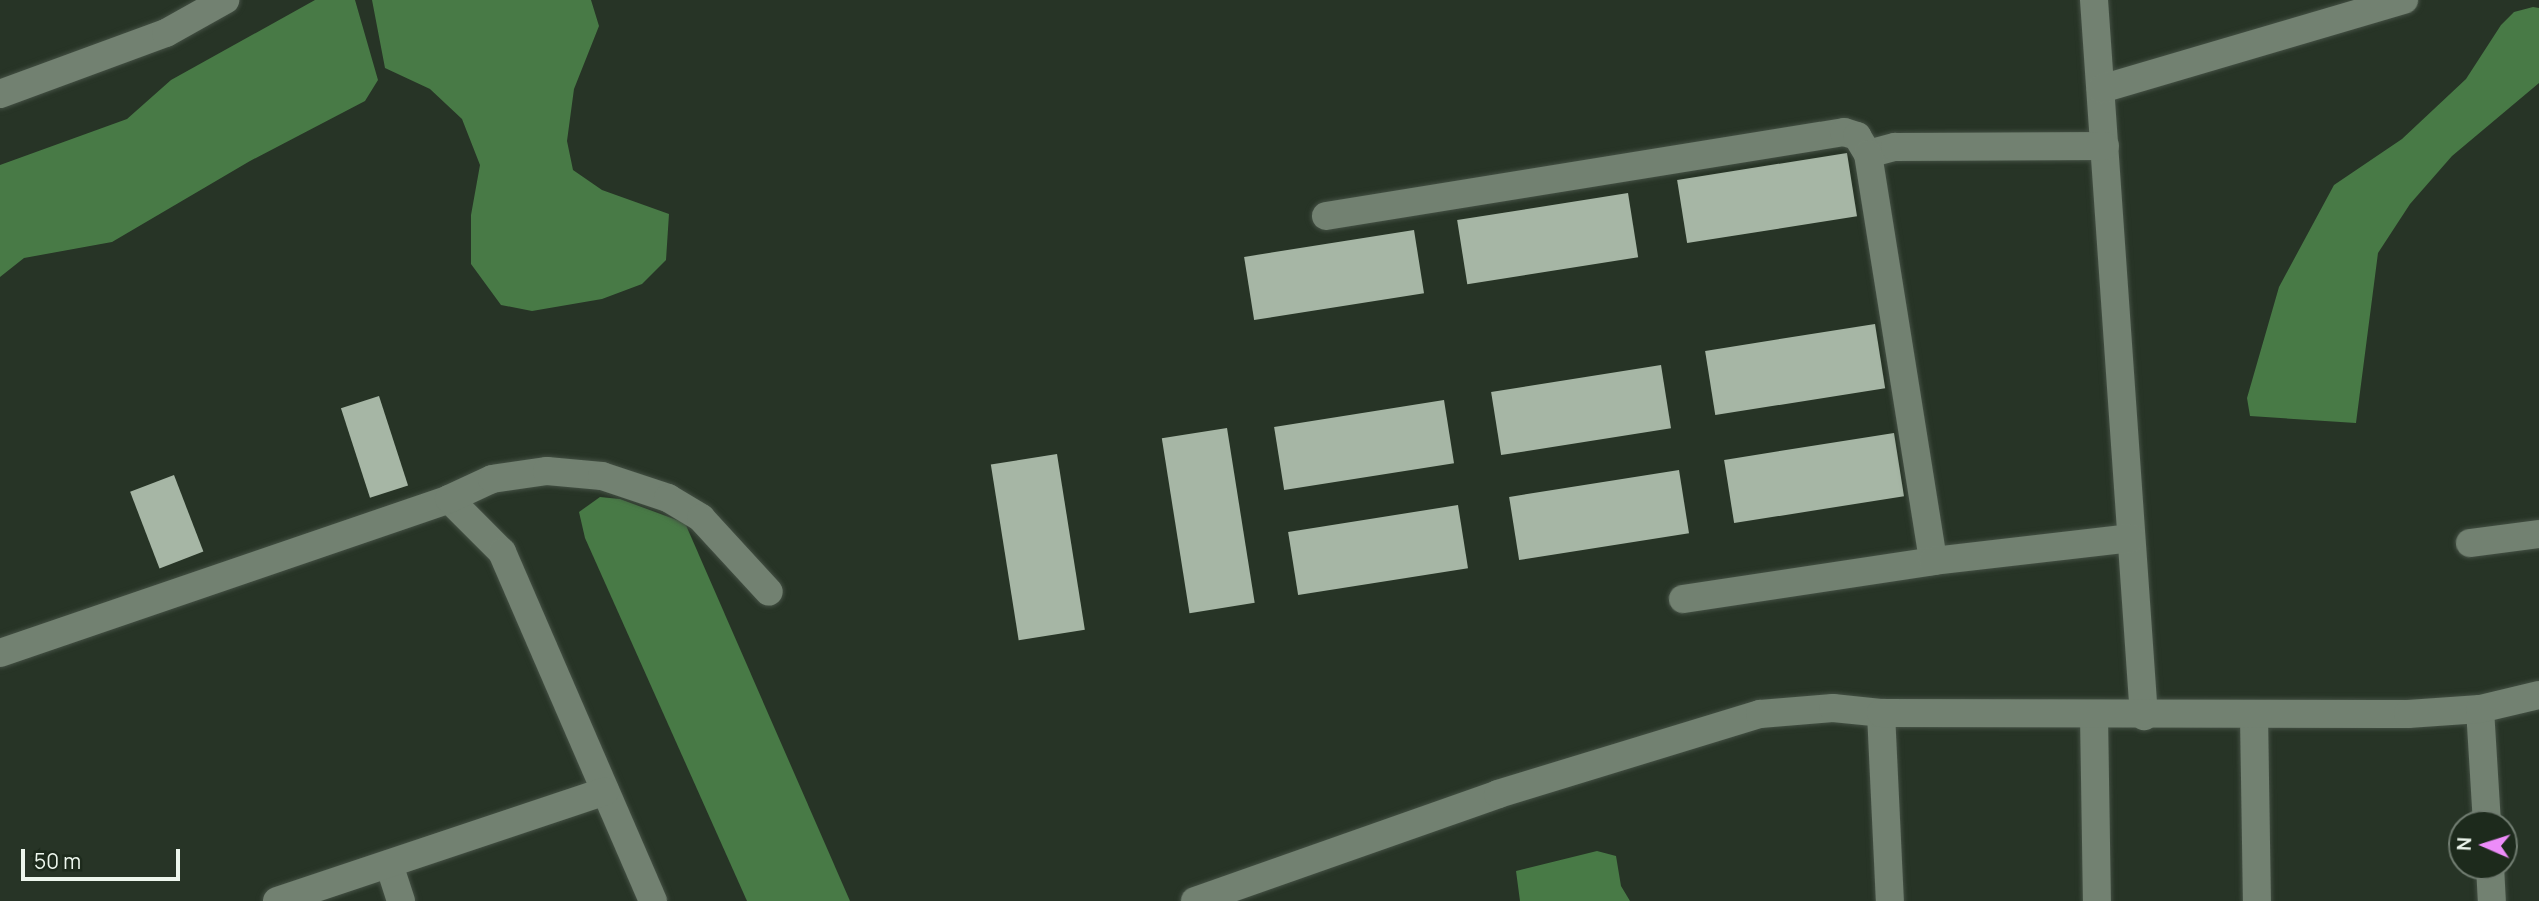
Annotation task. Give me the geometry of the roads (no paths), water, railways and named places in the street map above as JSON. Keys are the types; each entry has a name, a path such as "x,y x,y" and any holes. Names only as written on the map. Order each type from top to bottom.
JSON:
{"street":[{"path":"0,94 166,33 225,0"},
{"path":"2094,0 2144,716"},
{"path":"2101,89 2404,0"},
{"path":"1326,216 1844,132 1857,136 1868,154 1933,561"},
{"path":"1868,154 1895,147 2105,146"},
{"path":"0,653 449,499 492,479 547,471 590,474 637,485 668,498 701,518 769,592"},
{"path":"449,499 502,552 653,901"},
{"path":"2470,543 2539,534"},
{"path":"1683,599 1933,561 2131,538"},
{"path":"1195,901 1498,793 1760,714 1833,708 1881,713 2408,715 2480,709 2539,695"},
{"path":"2480,709 2486,810"},
{"path":"1881,713 1890,901"},
{"path":"2094,715 2097,901"},
{"path":"2254,715 2257,901"},
{"path":"277,901 605,791"},
{"path":"389,864 401,901"},
{"path":"2491,880 2492,901"}]}
